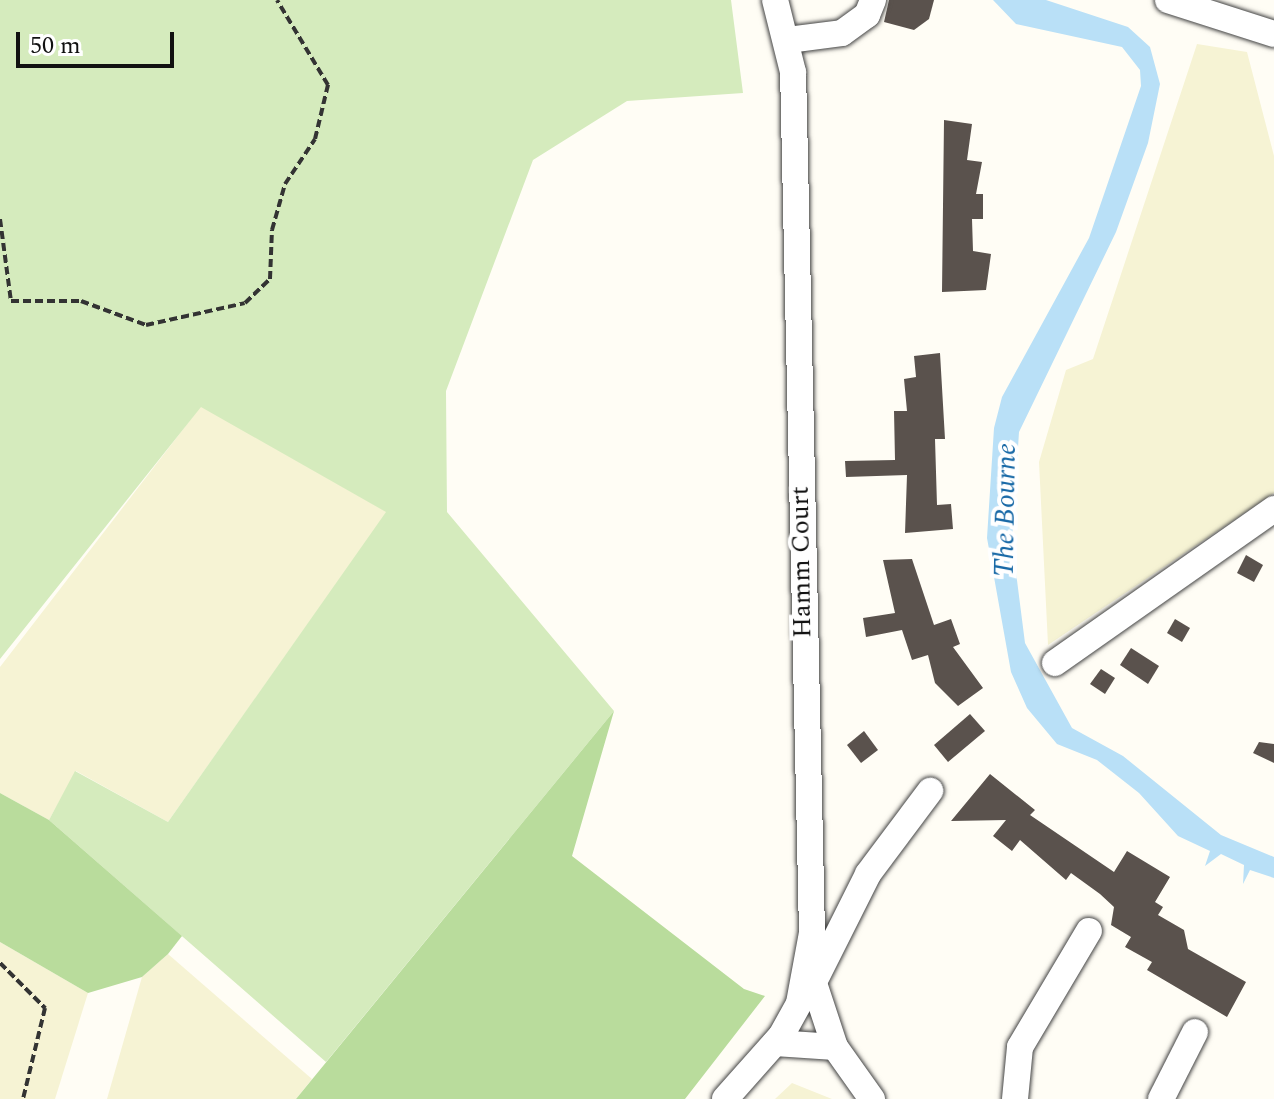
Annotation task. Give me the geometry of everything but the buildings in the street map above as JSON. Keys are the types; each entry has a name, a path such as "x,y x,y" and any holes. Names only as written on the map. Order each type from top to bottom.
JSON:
{"street":[{"name":"Hamm Court","path":"725,1099 775,1043 811,976 788,40 775,0"},
{"path":"788,40 842,33 867,15 873,0"},
{"path":"1168,0 1274,34"},
{"path":"1055,663 1274,509"},
{"path":"872,1099 835,1047 811,976 868,874 930,791"},
{"path":"1015,1099 1020,1047 1089,931"},
{"path":"1161,1099 1195,1032"},
{"path":"775,1043 835,1047"}],"path":[{"path":"0,219 11,301 81,301 146,325 245,303 270,279 285,184 315,139 328,85 277,0"},
{"path":"0,963 45,1008 23,1099"}],"shaded area":[{"path":"1197,44 1247,52 1274,156 1274,493 1048,645 1039,462 1066,370 1093,359"},
{"path":"201,406 387,512 168,822 76,771 49,820 0,793 0,667"},
{"path":"0,942 88,993 55,1099 0,1099"},
{"path":"168,954 312,1079 296,1099 107,1099 142,977"},
{"path":"792,1083 832,1099 775,1099"}],"green space":[{"path":"0,0 731,0 743,93 627,101 533,160 446,391 447,512 614,711 326,1062 49,820 75,771 168,822 386,512 201,407 0,659"},
{"path":"614,711 572,856 744,989 765,996 685,1099 296,1099"},
{"path":"0,793 49,820 182,936 168,954 142,977 88,993 0,942"}],"water":[{"name":"The Bourne","path":"993,0 1046,0 1128,27 1150,47 1160,84 1148,143 1116,232 1019,432 1012,541 1025,643 1072,728 1123,756 1221,835 1274,857 1274,878 1250,870 1243,884 1244,865 1221,854 1205,866 1210,851 1178,836 1139,793 1097,760 1057,744 1027,708 1011,672 987,538 994,428 1002,397 1089,238 1141,86 1140,70 1122,47 1016,24"}]}
